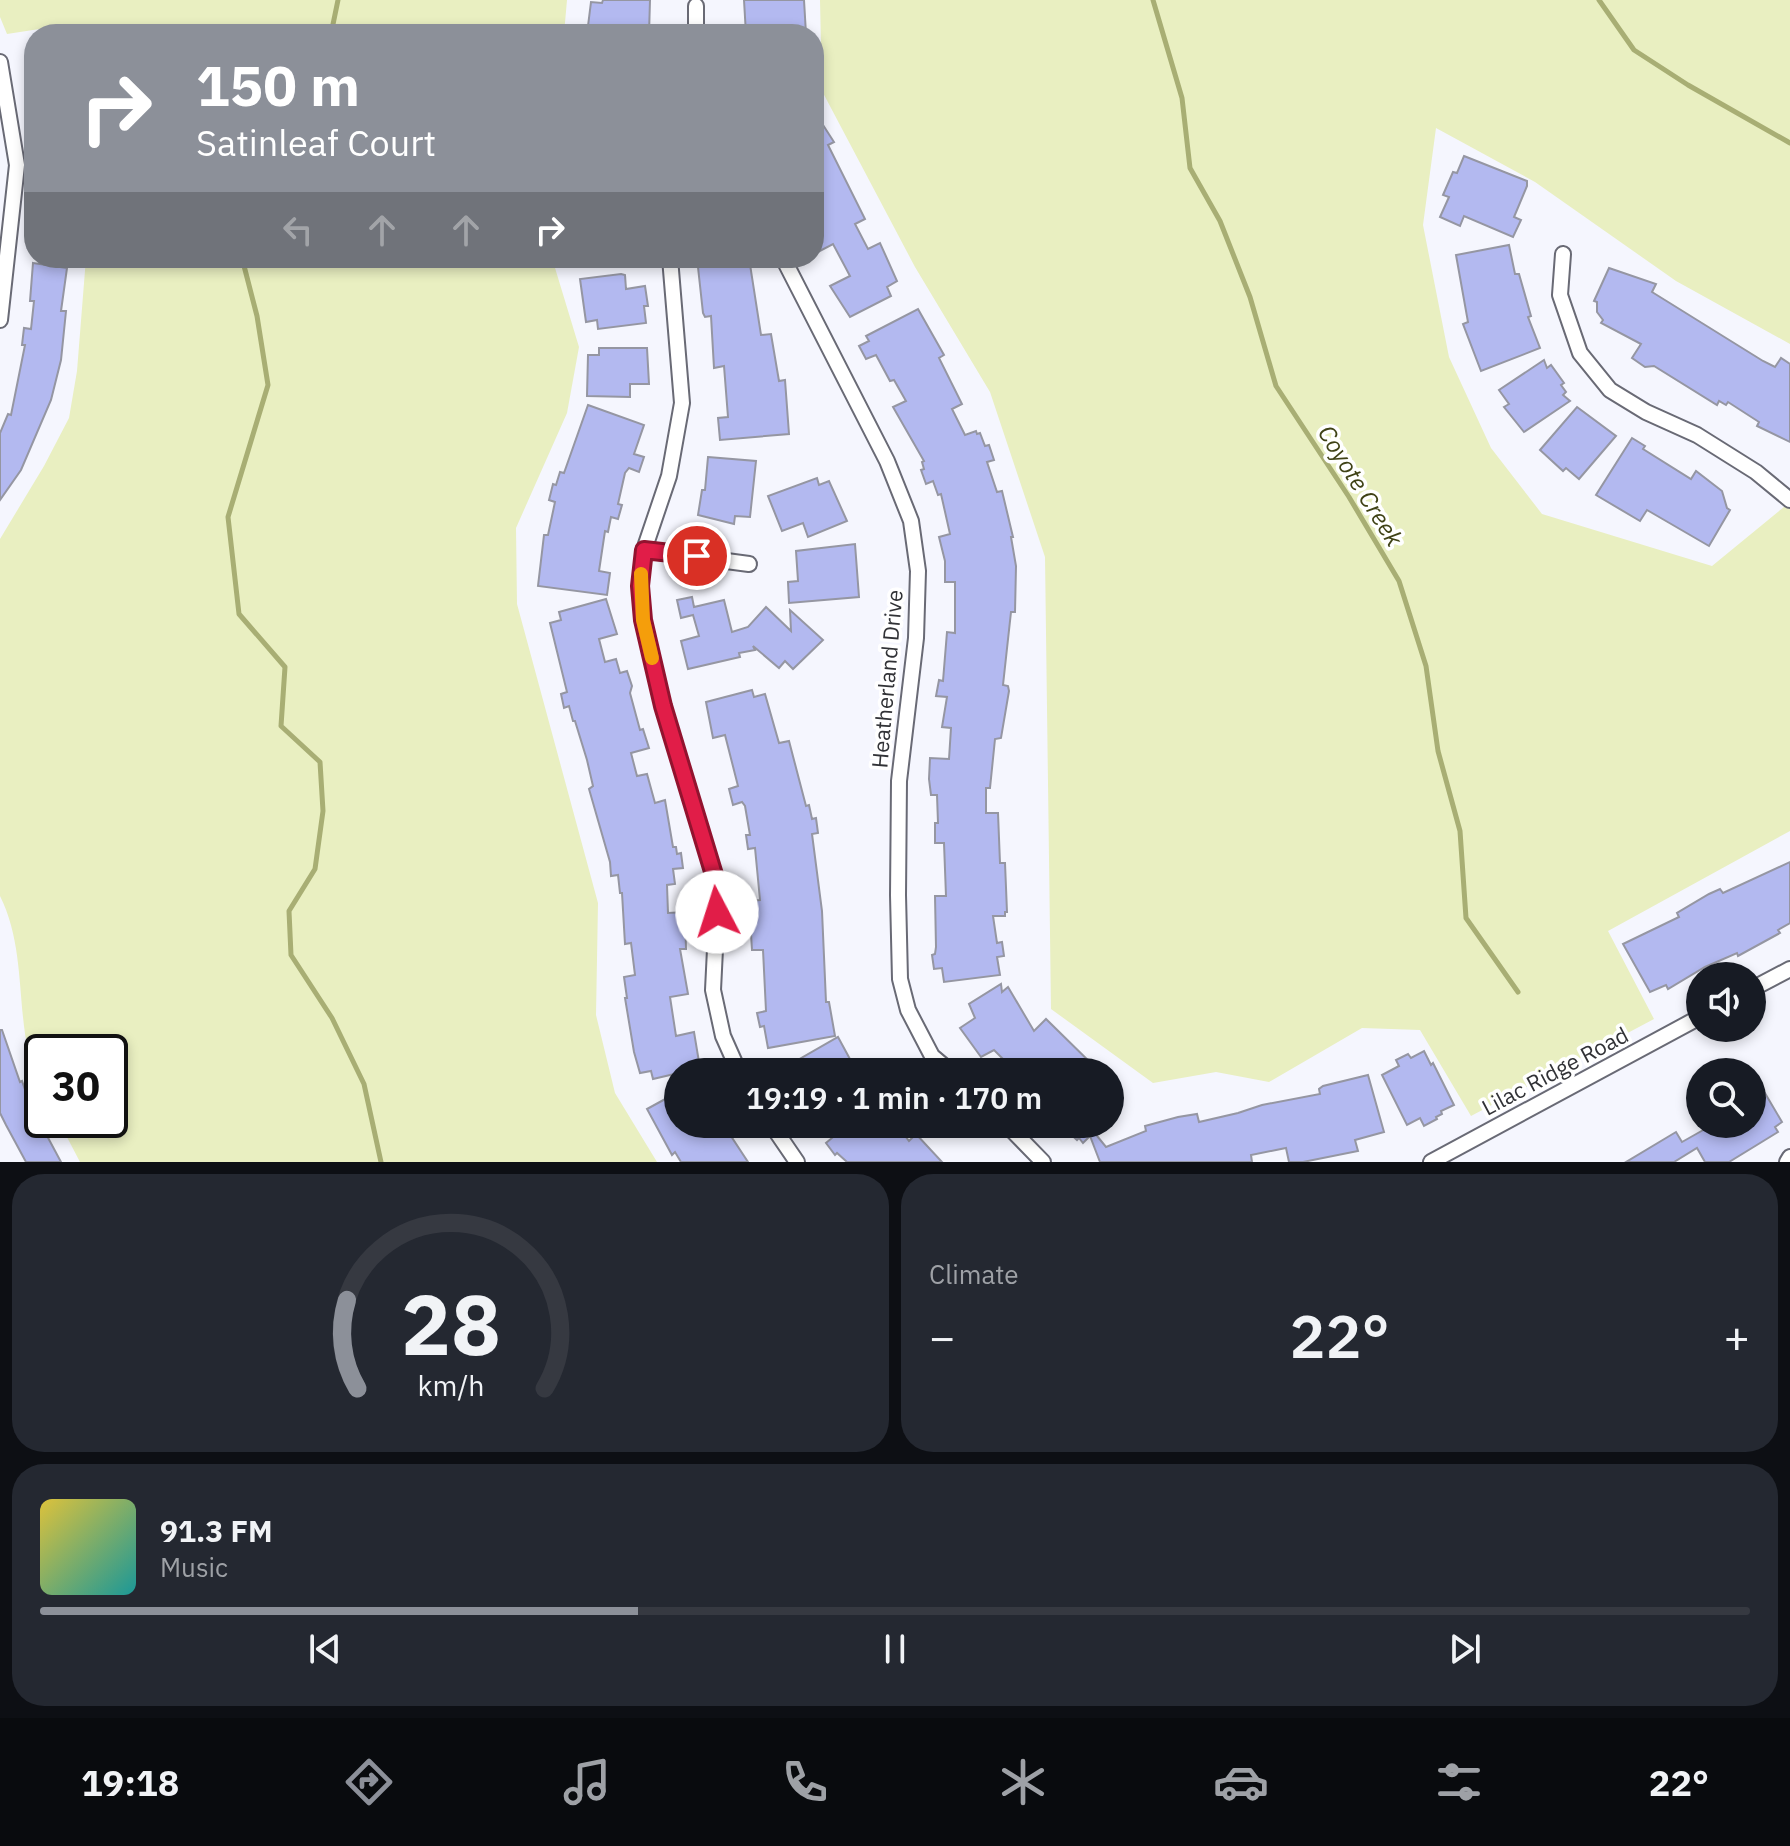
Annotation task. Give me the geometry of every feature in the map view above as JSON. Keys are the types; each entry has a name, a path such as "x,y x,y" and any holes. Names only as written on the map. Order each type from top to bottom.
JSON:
{"street":[{"path":"696,6 696,24"},
{"path":"0,62 17,165 0,320"},
{"path":"1563,254 1560,295 1580,353 1610,390 1646,412 1709,442 1756,472 1790,500"},
{"path":"671,268 682,403 669,476 644,550 640,586 643,620 663,706 718,888 713,990 723,1036 733,1058"},
{"name":"Heatherland Drive","path":"788,268 887,461 911,521 918,571 916,638 899,781 900,979 908,1010 934,1058"},
{"path":"644,550 749,564"},
{"path":"1766,982 1790,969"},
{"name":"Lilac Ridge Road","path":"1431,1162 1686,1025"},
{"path":"781,1138 797,1162"},
{"path":"1020,1138 1043,1162"}],"green space":[{"path":"0,0 567,0 565,24 24,24 24,31 7,34 0,17"},
{"path":"820,0 1790,0 1790,344 1676,281 1535,182 1436,128 1423,225 1449,357 1491,448 1542,514 1712,566 1790,502 1790,831 1608,931 1654,1019 1471,1116 1420,1030 1362,1028 1269,1082 1216,1072 1153,1083 1124,1062 1124,1058 1119,1058 1051,1009 1045,557 990,392 915,267 824,95 824,24 821,24"},
{"path":"85,268 555,268 579,347 567,413 516,528 517,604 598,903 596,1015 615,1093 657,1162 80,1162 67,1138 128,1138 128,1034 25,1034 15,944 0,896 0,539 69,418 77,371"}],"building":[{"path":"603,0 650,0 649,24 588,24 591,2 602,3"},
{"path":"744,0 804,0 805,24 745,24"},
{"path":"824,126 834,142 828,145 865,219 855,224 868,249 880,243 897,281 887,287 891,296 850,317 830,286 850,276 833,244 824,249"},
{"path":"1464,156 1527,181 1514,217 1521,220 1513,237 1464,216 1460,226 1440,217 1449,197 1443,195"},
{"path":"1509,245 1515,274 1519,274 1531,316 1528,317 1540,348 1481,371 1463,324 1468,322 1456,255"},
{"path":"33,268 67,268 61,311 66,311 61,360 51,400 21,470 0,500 0,433 8,414 11,415 25,345 22,345 24,328 31,329 34,301 30,301"},
{"path":"698,268 751,268 761,335 771,334 779,381 785,380 789,434 720,440 718,418 728,417 724,366 714,368 711,316 705,317"},
{"path":"1609,268 1656,284 1652,292 1763,361 1775,367 1781,358 1790,364 1790,442 1757,426 1759,422 1728,402 1726,405 1719,401 1717,405 1654,366 1645,367 1632,358 1641,344 1601,323 1603,320 1594,301"},
{"path":"625,275 626,289 645,286 648,306 644,306 646,323 598,329 597,320 586,322 580,279"},
{"path":"918,309 944,355 939,358 962,404 952,409 965,435 976,431 980,433 985,446 989,445 994,460 987,462 997,492 1002,491 1016,566 1015,612 1011,612 1003,685 1008,686 1009,691 1001,738 995,739 990,788 986,788 986,813 998,813 1000,863 1005,863 1007,912 1005,916 993,916 997,943 1002,942 1004,956 997,957 1000,975 944,982 942,968 934,969 932,955 936,947 935,896 946,896 944,843 935,843 937,795 931,795 929,779 930,758 949,759 951,728 942,727 947,697 936,696 939,680 943,681 947,632 955,633 955,582 945,582 945,561 939,537 950,534 941,494 938,495 933,481 926,484 921,470 924,469 924,461 893,407 906,401 894,380 890,381 876,355 866,359 859,346 869,341 866,336"},
{"path":"599,348 647,348 649,384 630,384 630,397 587,396 588,355 599,355"},
{"path":"1544,360 1547,368 1551,365 1564,383 1561,385 1566,392 1563,395 1570,401 1524,432 1504,407 1509,404 1499,390"},
{"path":"588,405 644,425 634,454 644,457 639,472 629,468 625,473 618,519 611,517 608,532 605,531 599,571 610,573 607,595 538,586 544,535 548,535 555,502 549,500 553,484 556,485 560,472 564,473"},
{"path":"1577,407 1616,436 1579,479 1566,468 1563,471 1540,450"},
{"path":"1632,438 1645,446 1643,449 1691,479 1696,471 1722,491 1730,510 1709,546 1647,510 1640,521 1596,495"},
{"path":"708,457 756,461 750,517 735,516 734,524 698,515 702,490 705,490"},
{"path":"817,478 819,485 829,481 847,521 808,537 803,523 782,531 768,496"},
{"path":"855,544 859,597 789,603 788,582 798,581 796,551"},
{"path":"692,597 694,607 724,600 732,632 748,627 766,607 791,631 790,610 823,640 793,669 785,661 779,668 753,646 755,650 739,653 740,657 688,669 681,641 699,636 693,615 681,618 677,600"},
{"path":"606,599 617,634 599,639 605,662 616,659 620,673 627,671 640,730 643,729 649,748 631,753 637,776 647,774 655,803 665,800 673,847 676,847 677,854 681,853 683,868 673,869 675,884 667,885 668,913 685,912 686,949 680,949 688,994 670,997 676,1036 694,1032 698,1058 664,1058 664,1076 653,1079 651,1071 640,1073 634,1052 624,977 635,975 631,943 625,944 618,875 611,876 610,862 589,789 593,786 587,760 575,721 569,706 564,708 561,694 567,692 550,623 561,620 559,612"},
{"path":"752,690 754,697 765,694 779,743 789,741 806,806 809,805 812,819 816,818 818,833 812,834 822,911 826,1002 829,1002 835,1036 768,1048 764,1026 760,1027 757,1013 766,1011 763,950 752,950 749,901 760,900 755,848 748,849 746,835 750,835 745,806 742,802 733,805 729,789 738,786 725,735 713,738 706,702"},
{"path":"1790,862 1790,923 1778,930 1780,933 1738,956 1737,953 1716,962 1686,962 1686,978 1668,989 1666,985 1650,992 1623,944 1679,917 1677,913 1709,894 1720,889 1723,893"},
{"path":"1001,984 1002,992 1008,987 1034,1031 1046,1019 1086,1058 1002,1058 994,1050 981,1057 960,1028 975,1018 969,1004"},
{"path":"2,1030 24,1087 24,1138 48,1138 61,1162 26,1162 0,1113"},
{"path":"838,1037 849,1058 801,1058"},
{"path":"1424,1051 1454,1105 1441,1111 1437,1119 1424,1126 1420,1118 1407,1125 1382,1075 1399,1066 1396,1060 1408,1054 1411,1058"},
{"path":"1368,1075 1384,1132 1355,1140 1358,1151 1303,1162 1289,1162 1286,1148 1251,1155 1252,1162 1100,1162 1091,1138 1099,1138 1106,1147 1146,1131 1145,1126 1197,1114 1199,1122 1320,1094 1319,1089"},
{"path":"1766,1095 1782,1122 1775,1127 1778,1132 1729,1162 1705,1162 1697,1148 1674,1162 1626,1162 1676,1132 1682,1142 1689,1138 1766,1138"},
{"path":"664,1100 664,1138 732,1138 748,1162 681,1162 675,1152 672,1155 647,1109"},
{"path":"832,1138 907,1138 909,1141 920,1138 942,1162 847,1162 837,1153 835,1155 826,1143"}],"waterway":[{"path":"333,24 338,0"},
{"name":"Coyote Creek","path":"1153,0 1182,98 1190,168 1220,221 1250,297 1276,386 1349,497 1399,581 1426,666 1438,751 1460,831 1466,918 1518,992"},
{"path":"1599,0 1634,50 1688,85 1790,143"},
{"path":"245,268 257,316 268,385 228,517 239,614 285,667 281,726 320,762 323,811 315,869 289,911 291,955 332,1018 364,1084 381,1162"}],"slow traffic":[{"path":"641,574 643,620 652,658"}],"route":[{"path":"697,556 644,550 640,586 643,620 663,706 718,888 717,912"}]}
